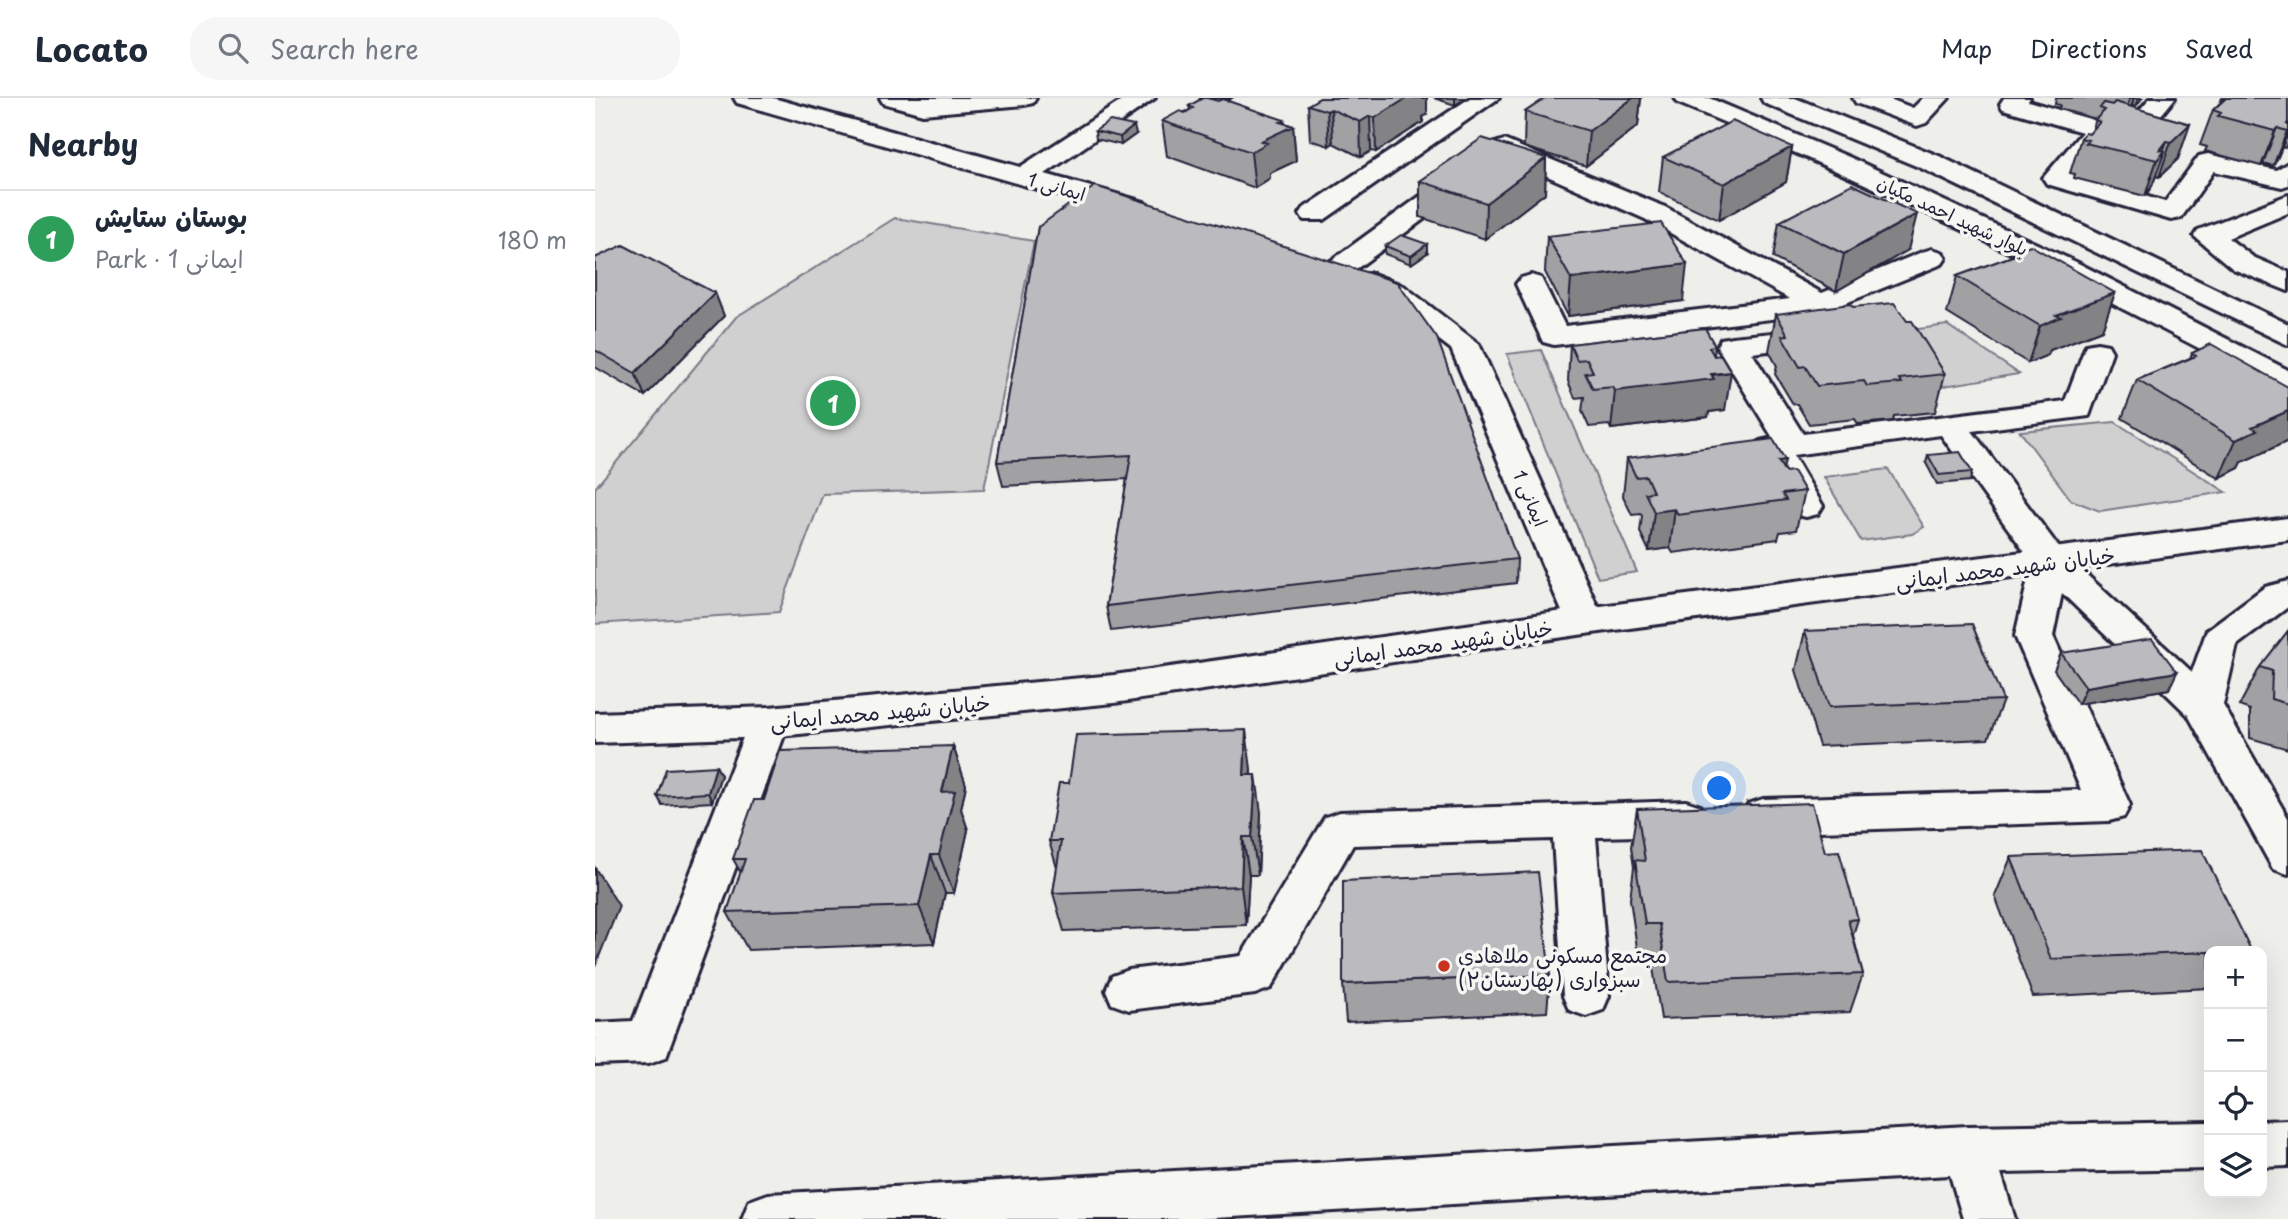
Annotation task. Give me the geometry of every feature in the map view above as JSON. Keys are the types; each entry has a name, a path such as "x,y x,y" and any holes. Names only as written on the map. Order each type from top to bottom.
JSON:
{"street":[{"path":"892,98 923,107 1024,98"},
{"path":"1025,176 1143,98"},
{"path":"1314,214 1487,98"},
{"name":"بلوار شهید احمد مکیان","path":"1688,98 1779,134 1977,224 2288,382"},
{"name":"بلوار شهید احمد مکیان","path":"1773,98 1930,162 2288,336"},
{"path":"1865,98 1917,118 1937,98"},
{"path":"2018,98 2012,104 2098,129 2056,178 2171,212 2208,162 2282,179 2288,171"},
{"path":"2143,121 2163,98"},
{"name":"ایمانی 1","path":"769,101 1159,215"},
{"path":"1339,269 1513,141 1655,213 1821,304"},
{"path":"2288,203 2208,236 2243,263 2288,282"},
{"name":"ایمانی 1","path":"1307,257 1394,292 1464,344 1585,621"},
{"path":"1531,284 1554,336 1821,304 1932,258"},
{"path":"1794,445 1732,346 1847,334"},
{"path":"1806,506 1772,448 2078,409 2097,352"},
{"path":"1950,424 2050,561 2203,705 2288,857"},
{"name":"خیابان شهید محمد ایمانی","path":"595,728 769,722 1114,689 1585,621 2288,529"},
{"path":"1129,990 1255,974 1340,830 2109,805 2034,636 2050,561"},
{"path":"2203,705 2220,639 2278,596 2288,593"},
{"path":"595,1044 649,1042 769,722"},
{"path":"1573,822 1587,996"},
{"path":"2267,1144 2288,1143"},
{"path":"768,1219 1968,1150 2204,1145"},
{"path":"1968,1150 1989,1219"}],"shaded area":[{"path":"895,218 1034,241 984,489 823,494 779,612 595,624 595,488 736,317"},
{"path":"1947,325 2019,374 1932,388 1897,332"},
{"path":"1541,350 1637,572 1598,578 1507,354"},
{"path":"2115,422 2226,492 2100,511 2071,500 2020,431"},
{"path":"1888,469 1924,527 1912,534 1861,541 1824,477"}],"building":[{"path":"1203,98 1218,101 1222,99 1284,120 1280,122 1293,126 1261,141 1267,143 1251,152 1162,121 1180,111 1185,113 1193,108 1189,106"},
{"path":"1320,98 1407,98 1375,118 1370,116 1360,122 1331,109 1327,111 1308,105"},
{"path":"1546,98 1633,98 1589,131 1525,112"},
{"path":"2226,98 2288,98 2288,130 2277,128 2275,131 2218,116 2221,113 2213,110"},
{"path":"2115,102 2190,124 2171,142 2167,141 2160,150 2165,151 2157,160 2085,143 2088,140 2081,138 2100,122 2095,120 2105,110 2100,108 2104,103 2112,105"},
{"path":"1110,121 1134,126 1120,137 1095,131"},
{"path":"1732,121 1792,147 1724,184 1663,157"},
{"path":"1482,138 1546,158 1486,203 1420,181"},
{"path":"1852,184 1917,214 1844,254 1779,222"},
{"path":"1095,186 1397,282 1437,338 1517,559 1106,606 1131,455 997,462 1038,227"},
{"path":"1661,223 1687,264 1571,279 1547,236"},
{"path":"1401,235 1427,244 1411,256 1385,246"},
{"path":"623,245 715,293 635,373 595,350 595,258"},
{"path":"2030,245 2115,293 2056,315 2061,317 2040,326 1957,276 2015,255 2011,253"},
{"path":"1894,303 1907,321 1912,321 1945,374 1899,379 1902,383 1867,386 1864,381 1817,386 1805,366 1800,367 1782,336 1788,335 1776,314 1850,304 1853,307"},
{"path":"1705,328 1715,346 1709,347 1714,356 1721,355 1731,372 1711,374 1714,379 1615,391 1613,387 1593,389 1585,373 1593,372 1587,359 1577,360 1570,344"},
{"path":"2211,344 2288,387 2288,411 2252,427 2257,430 2236,440 2137,380 2196,356 2192,353"},
{"path":"1773,439 1785,460 1778,461 1785,472 1793,471 1805,491 1782,494 1786,500 1678,515 1675,509 1654,512 1645,493 1653,492 1646,476 1636,477 1627,458"},
{"path":"1960,452 1972,472 1939,475 1928,455"},
{"path":"1972,624 2003,700 1829,707 1805,631"},
{"path":"2288,631 2288,704 2271,699 2272,671 2260,667"},
{"path":"2152,639 2177,672 2086,687 2061,653"},
{"path":"1246,730 1244,775 1256,775 1252,837 1243,837 1241,886 1053,893 1061,841 1049,841 1059,783 1069,783 1076,735"},
{"path":"953,746 942,792 955,791 939,855 931,855 919,906 727,912 745,859 733,859 754,800 764,800 780,751"},
{"path":"716,766 708,793 657,796 666,769"},
{"path":"1812,803 1825,852 1839,851 1858,919 1848,920 1863,974 1668,982 1659,924 1645,924 1635,860 1645,861 1637,809"},
{"path":"2202,850 2249,946 2204,946 2204,952 2051,959 2011,857"},
{"name":"مجتمع مسکونی ملاهادی سبزواری (بهارستان۲)","path":"1538,872 1550,975 1343,984 1343,881"}],"place":[{"name":"بوستان ستایش","path":"833,403"},
{"name":"مجتمع مسکونی ملاهادی سبزواری (بهارستان۲)","path":"1444,966"}]}
